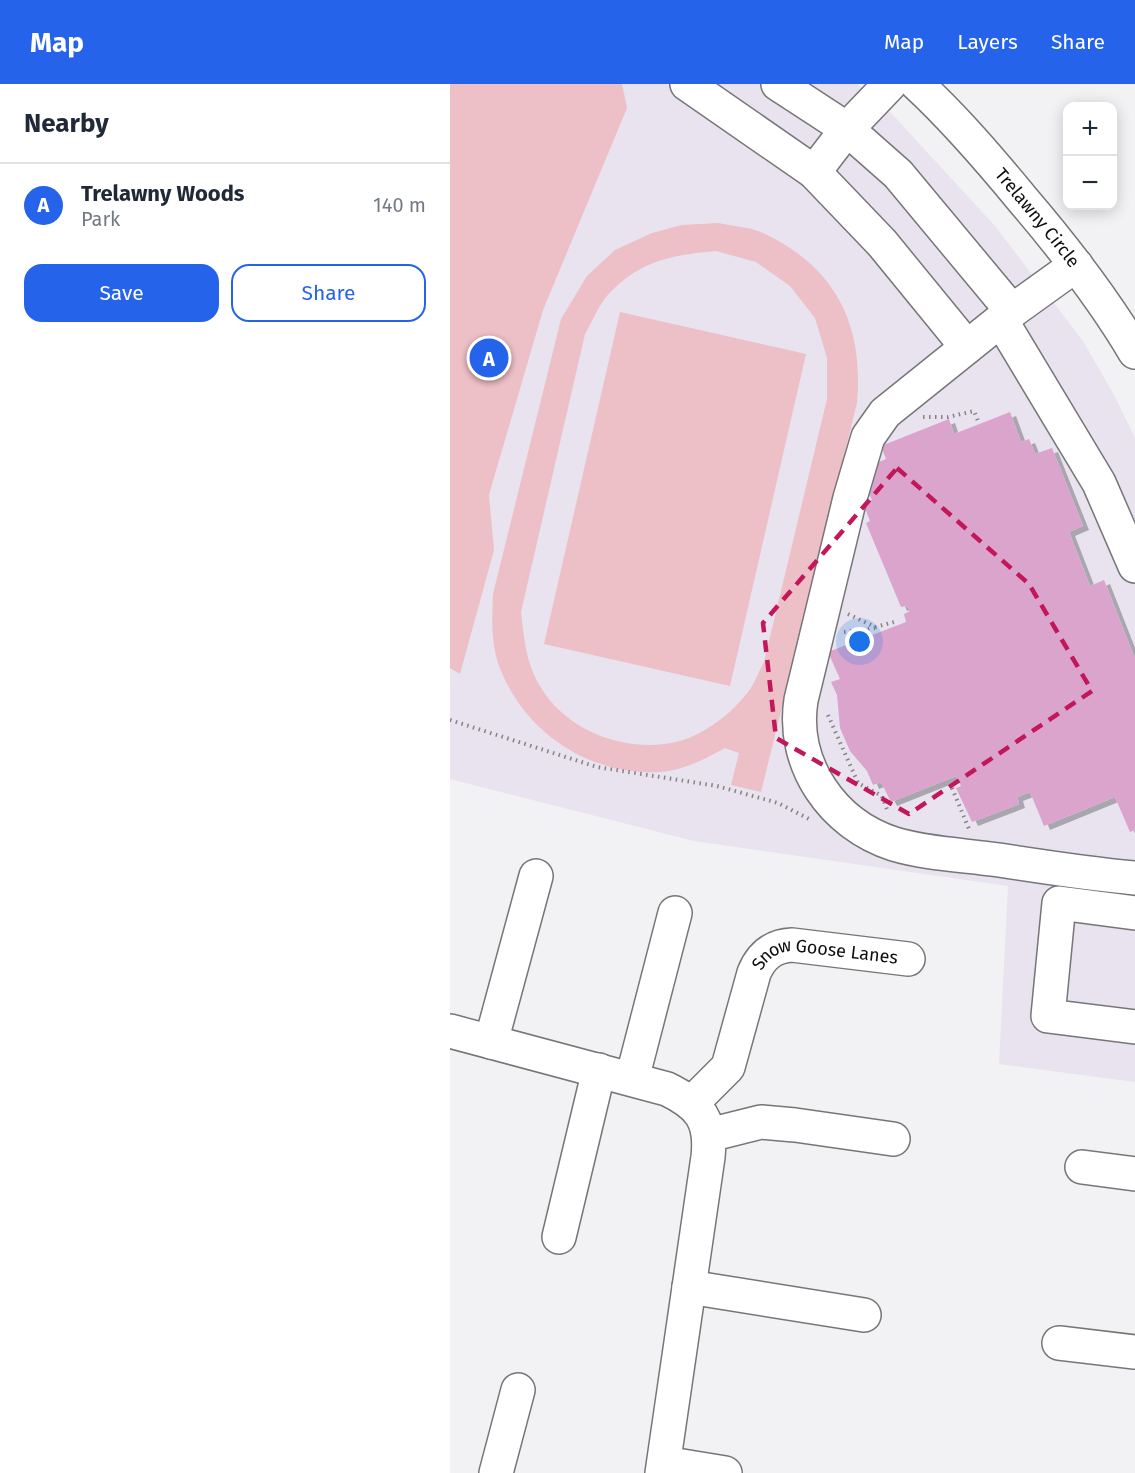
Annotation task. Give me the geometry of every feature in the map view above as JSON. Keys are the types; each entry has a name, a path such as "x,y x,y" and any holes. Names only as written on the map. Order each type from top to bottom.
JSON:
{"street":[{"path":"687,84 814,172 882,243 967,347"},
{"path":"778,84 848,129 898,174 1007,316 1099,483 1135,566"},
{"path":"814,172 848,129 890,84"},
{"name":"Trelawny Circle","path":"926,87 998,169 1076,265 1135,352"},
{"path":"1076,265 1007,316 885,413 868,437 825,598 801,700 799,733 813,778 828,801 848,820 900,844 980,858 1135,878"},
{"path":"491,1042 536,876"},
{"path":"1135,913 1059,903 1048,1016 1135,1027"},
{"path":"632,1079 675,913"},
{"name":"Snow Goose Lanes","path":"693,1102 728,1066 758,964 774,948 792,945 908,959"},
{"path":"450,1031 667,1089 693,1102 703,1116 709,1135 663,1468 725,1473"},
{"path":"559,1237 599,1070"},
{"path":"709,1135 761,1122 893,1139"},
{"path":"1082,1167 1135,1174"},
{"path":"688,1287 864,1315"},
{"path":"1059,1343 1135,1352"},
{"path":"496,1473 518,1390"}],"path":[{"path":"879,422 906,417 948,417 974,411 978,421"},
{"path":"825,598 844,612 875,627 898,621"},
{"path":"825,708 858,783 882,796 900,844"},
{"path":"450,720 597,767 717,786 778,803 812,820 848,820"},
{"path":"952,788 980,858"}],"highlighted area":[{"path":"897,468 1029,584 1092,691 909,814 776,738 763,623"}],"shaded area":[{"path":"450,84 622,84 627,108 543,310 489,495 494,550 460,674 450,668"},
{"path":"607,84 857,84 892,114 995,226 1083,341 1115,397 1135,438 1135,1082 999,1064 1008,886 694,841 450,779 450,632"},
{"path":"718,223 747,228 763,233 788,247 827,281 850,324 856,348 857,403 761,792 731,785 739,753 725,748 686,766 661,772 634,771 608,766 584,757 561,744 523,709 509,687 498,663 494,646 493,594 561,319 587,276 615,250 652,233 682,225","holes":["716,251 756,262 790,286 815,318 827,358 827,399 764,662 750,689 738,704 715,724 698,734 661,745 641,745 601,736 566,716 551,702 540,686 529,660 521,612 585,334 606,297 630,275 656,262 684,255"]},
{"path":"620,312 806,354 730,686 544,644"}],"building":[{"path":"1010,412 1021,442 1029,439 1035,454 1052,448 1083,526 1069,532 1090,586 1104,580 1135,659 1135,830 1130,832 1115,797 1044,826 1030,792 1017,797 1019,804 972,822 956,788 961,786 956,776 891,802 881,782 873,785 867,771 850,751 840,728 837,695 831,682 840,679 828,652 906,622 904,614 910,611 907,606 901,607 866,523 870,521 863,503 872,500 866,488 872,465 886,459 881,446 949,419 954,434"}],"place":[{"name":"Trelawny Woods","path":"489,358"}]}
